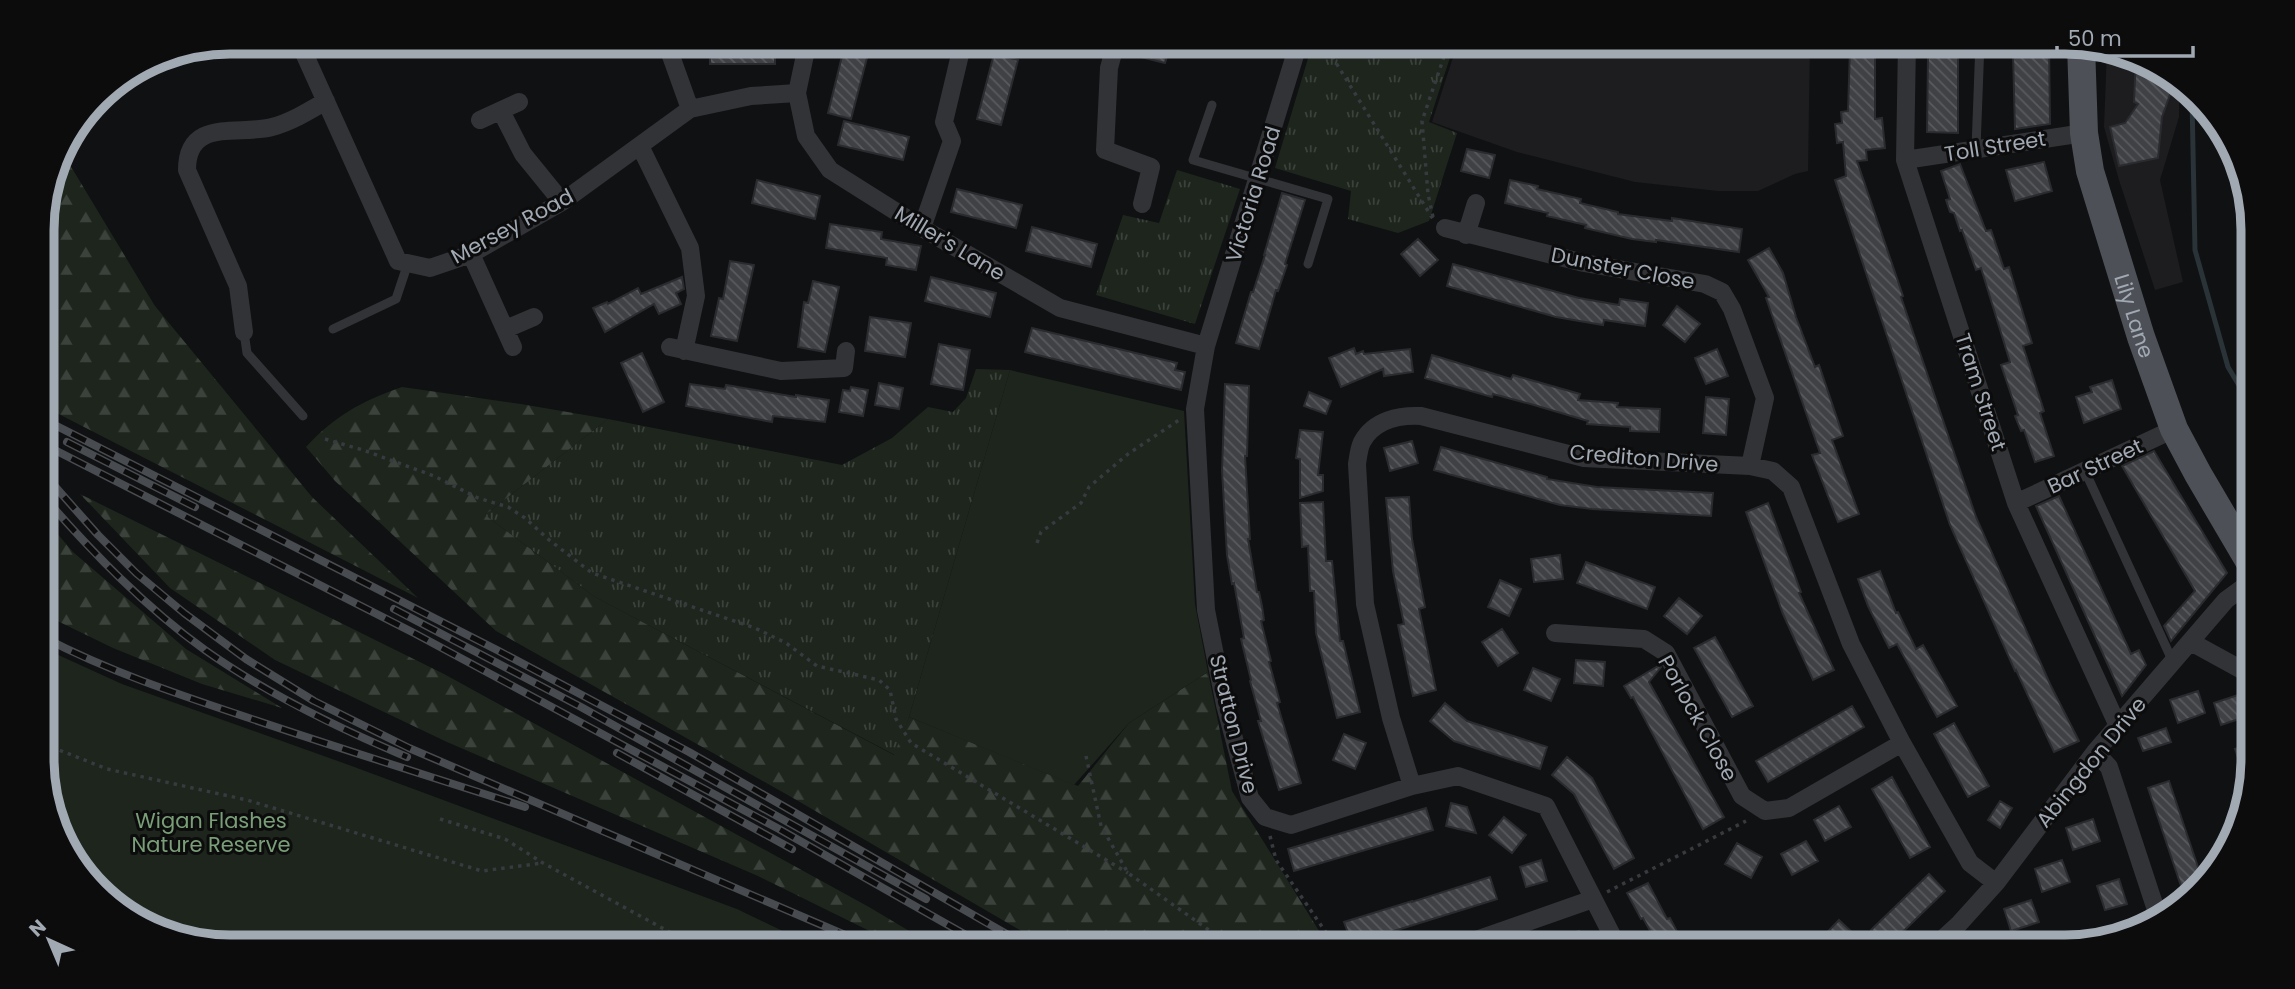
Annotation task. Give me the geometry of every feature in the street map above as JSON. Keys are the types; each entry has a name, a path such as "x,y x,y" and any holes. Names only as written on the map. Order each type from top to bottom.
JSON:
{"main road":[{"name":"Lily Lane","path":"2081,56 2084,133 2090,171 2141,337 2174,429 2241,547"}],"street":[{"name":"Victoria Road","path":"1206,346 1295,54"},
{"name":"Tram Street","path":"1907,54 1905,160 2016,503 2118,726"},
{"path":"305,55 398,261 408,263"},
{"path":"671,55 690,109"},
{"name":"Miller's Lane","path":"805,55 797,93 806,136 830,170 922,228 1060,307 1206,346"},
{"path":"922,228 952,141 944,122 960,55"},
{"path":"1113,55 1109,68 1105,150 1151,167 1142,204"},
{"name":"Mersey Road","path":"408,263 430,268 471,254 562,202 690,109 751,96 797,93"},
{"path":"244,332 238,286 187,170 187,157 201,138 217,131 270,128 326,102"},
{"path":"480,120 519,102"},
{"path":"501,111 523,154 562,202"},
{"name":"Toll Street","path":"1905,160 2084,133"},
{"path":"640,146 690,248 696,296 677,349 781,371 844,368 846,351"},
{"path":"1466,234 1476,203"},
{"name":"Dunster Close","path":"1445,228 1584,263 1706,284 1722,292 1732,309 1765,398 1751,466"},
{"path":"471,254 513,347"},
{"path":"506,329 534,317"},
{"name":"Stratton Drive","path":"1206,346 1195,409 1206,610 1225,705 1250,798 1265,817 1291,825 1412,786 1458,776 1546,806 1611,934"},
{"name":"Crediton Drive","path":"1412,786 1391,718 1365,604 1356,464 1362,442 1379,424 1401,415 1421,416 1584,458 1751,466 1773,471 1791,487 1851,644 1902,743 1970,863 1996,883"},
{"name":"Bar Street","path":"2016,503 2174,429"},
{"name":"Abingdon Drive","path":"1948,934 1996,883 2095,752 2226,600 2241,589"},
{"name":"Porlock Close","path":"1555,634 1644,639 1667,653 1742,796 1765,811"},
{"path":"2191,642 2241,669"},
{"path":"1765,811 1788,808 1902,743"},
{"path":"2095,752 2109,767 2156,909"},
{"path":"1492,934 1592,899"}],"lane":[{"path":"1976,148 1980,54"},
{"path":"1212,105 1193,160 1328,199 1308,264"},
{"path":"333,329 396,299 408,263"},
{"path":"244,332 247,353 303,416"},
{"path":"2085,471 2174,662"}],"path":[{"path":"1331,54 1434,220 1428,194 1422,121 1445,54"},
{"path":"1037,542 1041,532 1081,503 1088,487 1128,454 1195,409"},
{"path":"325,439 434,476 478,498 508,507 592,573 755,628 786,643 817,666 879,680 890,690 896,719 911,743 1128,873 1215,934"},
{"path":"54,748 107,769 247,800 482,871 542,863"},
{"path":"1086,755 1101,826 1128,873"},
{"path":"1592,899 1765,811"},
{"path":"1265,817 1276,860 1327,934"},
{"path":"440,819 505,839 542,863 674,935"}],"shaded area":[{"path":"1454,54 1810,54 1808,171 1758,191 1718,191 1635,182 1517,152 1432,122"},
{"path":"2107,59 2153,78 2179,97 2179,117 2160,180 2183,282 2155,290 2104,127"}],"green space":[{"path":"1309,54 1451,54 1429,122 1457,133 1429,221 1398,233 1348,219 1351,191 1275,168"},
{"path":"68,162 155,306 312,497 418,598 55,412 55,219 60,185"},
{"path":"1177,170 1240,189 1195,324 1096,295 1123,215 1159,223"},
{"path":"976,369 1010,370 909,717 895,755 595,597 485,515 608,419 842,465 892,438 928,407 953,412 966,398"},
{"path":"1010,370 1184,411 1195,604 1208,672 1129,723 1074,785 909,717"},
{"path":"402,387 608,419 485,515 595,597 894,755 909,717 1078,786 1129,723 1208,672 1232,791 1321,934 1028,935 793,798 496,631 335,481 306,447 328,426 374,398"},
{"path":"80,494 444,674 915,935 877,935 758,876 447,742 275,660 170,588"},
{"path":"54,530 73,552 186,649 282,708 202,684 113,648 54,619"},
{"name":"Wigan Flashes Nature Reserve","path":"54,653 122,684 737,909 790,935 230,935 185,929 163,921 142,911 106,883 78,847 68,826 60,804 54,759"}],"building":[{"path":"1167,54 1165,63 1141,57 1142,55"},
{"path":"1850,54 1875,54 1875,119 1882,118 1885,148 1866,150 1867,160 1857,161 1976,517 2050,684 2079,741 2054,752 1950,525 1835,180 1846,176 1843,142 1837,143 1835,124 1842,123 1841,112 1848,111"},
{"path":"2013,54 2049,54 2050,124 2015,129"},
{"path":"710,55 775,55 775,64 710,64"},
{"path":"842,55 868,55 851,119 828,113"},
{"path":"994,55 1018,60 1001,125 977,119"},
{"path":"1958,55 1958,133 1927,132 1928,56"},
{"path":"2135,70 2171,91 2162,117 2158,158 2119,166 2110,127 2125,123 2138,104 2134,102"},
{"path":"844,121 909,137 903,160 838,145"},
{"path":"1467,149 1495,155 1489,178 1461,171"},
{"path":"2044,162 2052,191 2015,201 2006,170"},
{"path":"1960,164 1986,231 1991,230 2004,269 2009,267 2032,343 2023,346 2044,411 2040,413 2054,456 2035,462 2024,430 2021,431 2015,416 2018,415 2001,365 2010,362 1981,268 1976,270 1962,230 1960,231 1946,200 1950,199 1941,171"},
{"path":"757,180 820,196 815,219 752,203"},
{"path":"1510,180 1581,199 1580,203 1618,214 1672,221 1672,218 1742,229 1739,252 1632,239 1585,228 1586,225 1547,216 1548,213 1505,203"},
{"path":"957,189 1022,205 1016,228 951,212"},
{"path":"1282,193 1305,200 1259,349 1236,343"},
{"path":"830,224 882,232 881,239 921,246 916,270 886,265 887,258 826,248"},
{"path":"1032,227 1097,244 1091,267 1026,251"},
{"path":"1418,239 1438,260 1420,276 1401,254"},
{"path":"1769,248 1783,273 1796,317 1815,367 1819,365 1843,436 1832,440 1859,514 1838,522 1812,455 1820,453 1766,298 1769,297 1748,260"},
{"path":"730,261 754,265 737,341 711,336 719,298 723,299"},
{"path":"1453,264 1579,298 1619,305 1620,299 1648,303 1645,326 1604,320 1603,325 1556,317 1447,286"},
{"path":"682,277 684,289 676,293 681,304 659,314 654,304 605,332 593,308 607,302 608,304 638,288 641,294"},
{"path":"931,277 996,293 990,317 925,301"},
{"path":"813,281 839,287 825,352 798,347 804,302 808,303"},
{"path":"1677,306 1700,324 1685,342 1663,325"},
{"path":"870,317 911,323 905,357 865,351"},
{"path":"1032,328 1177,363 1175,370 1185,372 1181,390 1025,352"},
{"path":"939,344 970,350 963,390 931,384"},
{"path":"1354,348 1356,354 1363,351 1364,354 1410,349 1413,372 1384,376 1383,369 1341,387 1329,358"},
{"path":"1717,349 1728,376 1706,384 1695,358"},
{"path":"642,353 664,402 643,412 621,363"},
{"path":"1432,355 1511,379 1513,375 1580,394 1578,400 1618,403 1617,407 1660,409 1659,432 1630,431 1630,427 1587,424 1588,421 1534,405 1493,394 1492,397 1425,378"},
{"path":"2112,380 2121,409 2084,423 2076,397 2092,392 2090,387"},
{"path":"879,383 903,388 899,409 875,405"},
{"path":"690,384 725,389 726,385 829,400 825,422 773,416 772,422 686,406"},
{"path":"1225,384 1249,386 1245,456 1248,539 1262,606 1264,620 1261,621 1271,661 1269,662 1280,702 1277,703 1301,783 1279,790 1258,721 1261,721 1241,639 1244,638 1227,555 1222,471"},
{"path":"851,387 868,390 863,416 839,412 843,390 850,391"},
{"path":"1309,392 1331,401 1326,414 1304,406"},
{"path":"1706,397 1729,399 1726,435 1703,433"},
{"path":"1300,430 1323,432 1318,475 1323,475 1323,491 1300,498 1300,459 1296,458"},
{"path":"1412,441 1418,463 1390,471 1384,448"},
{"path":"1441,447 1547,479 1597,487 1713,493 1711,516 1560,505 1434,470"},
{"path":"2154,451 2227,573 2171,641 2164,626 2195,591 2122,466"},
{"path":"2059,496 2131,654 2139,650 2146,665 2122,696 2036,506"},
{"path":"1409,497 1412,539 1425,607 1419,609 1436,690 1413,696 1398,625 1404,624 1393,571 1386,498"},
{"path":"1323,502 1326,561 1332,561 1340,641 1343,641 1360,712 1337,718 1316,633 1314,591 1310,591 1308,546 1302,547 1300,503"},
{"path":"1768,503 1801,592 1799,593 1834,670 1813,680 1783,614 1746,512"},
{"path":"1560,555 1563,579 1534,582 1531,559"},
{"path":"1586,562 1655,587 1647,609 1577,583"},
{"path":"1880,571 1896,613 1898,612 1916,649 1923,645 1957,706 1937,717 1897,644 1889,648 1868,606 1858,579"},
{"path":"1500,580 1521,589 1509,616 1488,607"},
{"path":"1679,598 1702,616 1687,634 1664,616"},
{"path":"1502,629 1518,653 1498,666 1482,642"},
{"path":"1715,637 1753,706 1732,717 1694,648"},
{"path":"1576,660 1605,662 1603,686 1574,683"},
{"path":"1660,665 1649,682 1724,817 1703,829 1633,697 1631,698 1624,686"},
{"path":"1533,668 1560,679 1551,701 1524,690"},
{"path":"2198,691 2205,713 2178,723 2170,700"},
{"path":"2241,694 2241,718 2221,725 2214,703"},
{"path":"1445,703 1467,721 1547,747 1540,769 1454,741 1430,721"},
{"path":"1852,706 1864,727 1768,782 1756,761"},
{"path":"1954,723 1989,786 1968,797 1934,734"},
{"path":"2166,728 2171,742 2143,751 2138,738"},
{"path":"1344,734 1366,743 1355,769 1333,760"},
{"path":"2241,747 2240,765 2235,749"},
{"path":"1567,757 1592,778 1634,858 1614,869 1574,794 1552,775"},
{"path":"1892,777 1930,847 1910,858 1872,789"},
{"path":"2169,781 2200,872 2184,888 2182,889 2148,788"},
{"path":"2000,801 2012,808 2000,828 1988,820"},
{"path":"1451,803 1467,807 1476,833 1446,826"},
{"path":"1839,806 1851,827 1825,841 1814,820"},
{"path":"1426,808 1433,830 1294,871 1288,849"},
{"path":"1504,817 1526,835 1512,853 1489,835"},
{"path":"2093,819 2100,841 2073,850 2066,828"},
{"path":"1806,841 1818,861 1792,875 1781,854"},
{"path":"1737,843 1762,857 1751,878 1725,864"},
{"path":"1541,860 1547,881 1526,887 1520,867"},
{"path":"2062,860 2070,882 2042,892 2035,869"},
{"path":"1929,874 1945,891 1900,934 1875,934 1871,930"},
{"path":"1490,877 1497,899 1383,934 1349,934 1344,922"},
{"path":"2119,879 2127,904 2105,910 2097,886"},
{"path":"1648,883 1678,934 1652,934 1627,893"},
{"path":"2031,900 2039,922 2011,931 2004,909"},
{"path":"1839,920 1854,934 1825,934"}],"waterway":[{"path":"2192,110 2195,250 2228,367 2241,389"}],"railway":[{"path":"55,425 497,650 689,752 1007,935"},
{"path":"67,442 195,507"},
{"path":"55,450 414,633 779,829 965,935"},
{"path":"55,486 136,573 184,613 246,659 314,701 409,748 844,935"},
{"path":"54,509 120,578 161,616 205,650 303,709 407,757"},
{"path":"394,609 581,707 926,899"},
{"path":"54,642 92,661 169,691 525,807"},
{"path":"617,753 792,849"}]}
